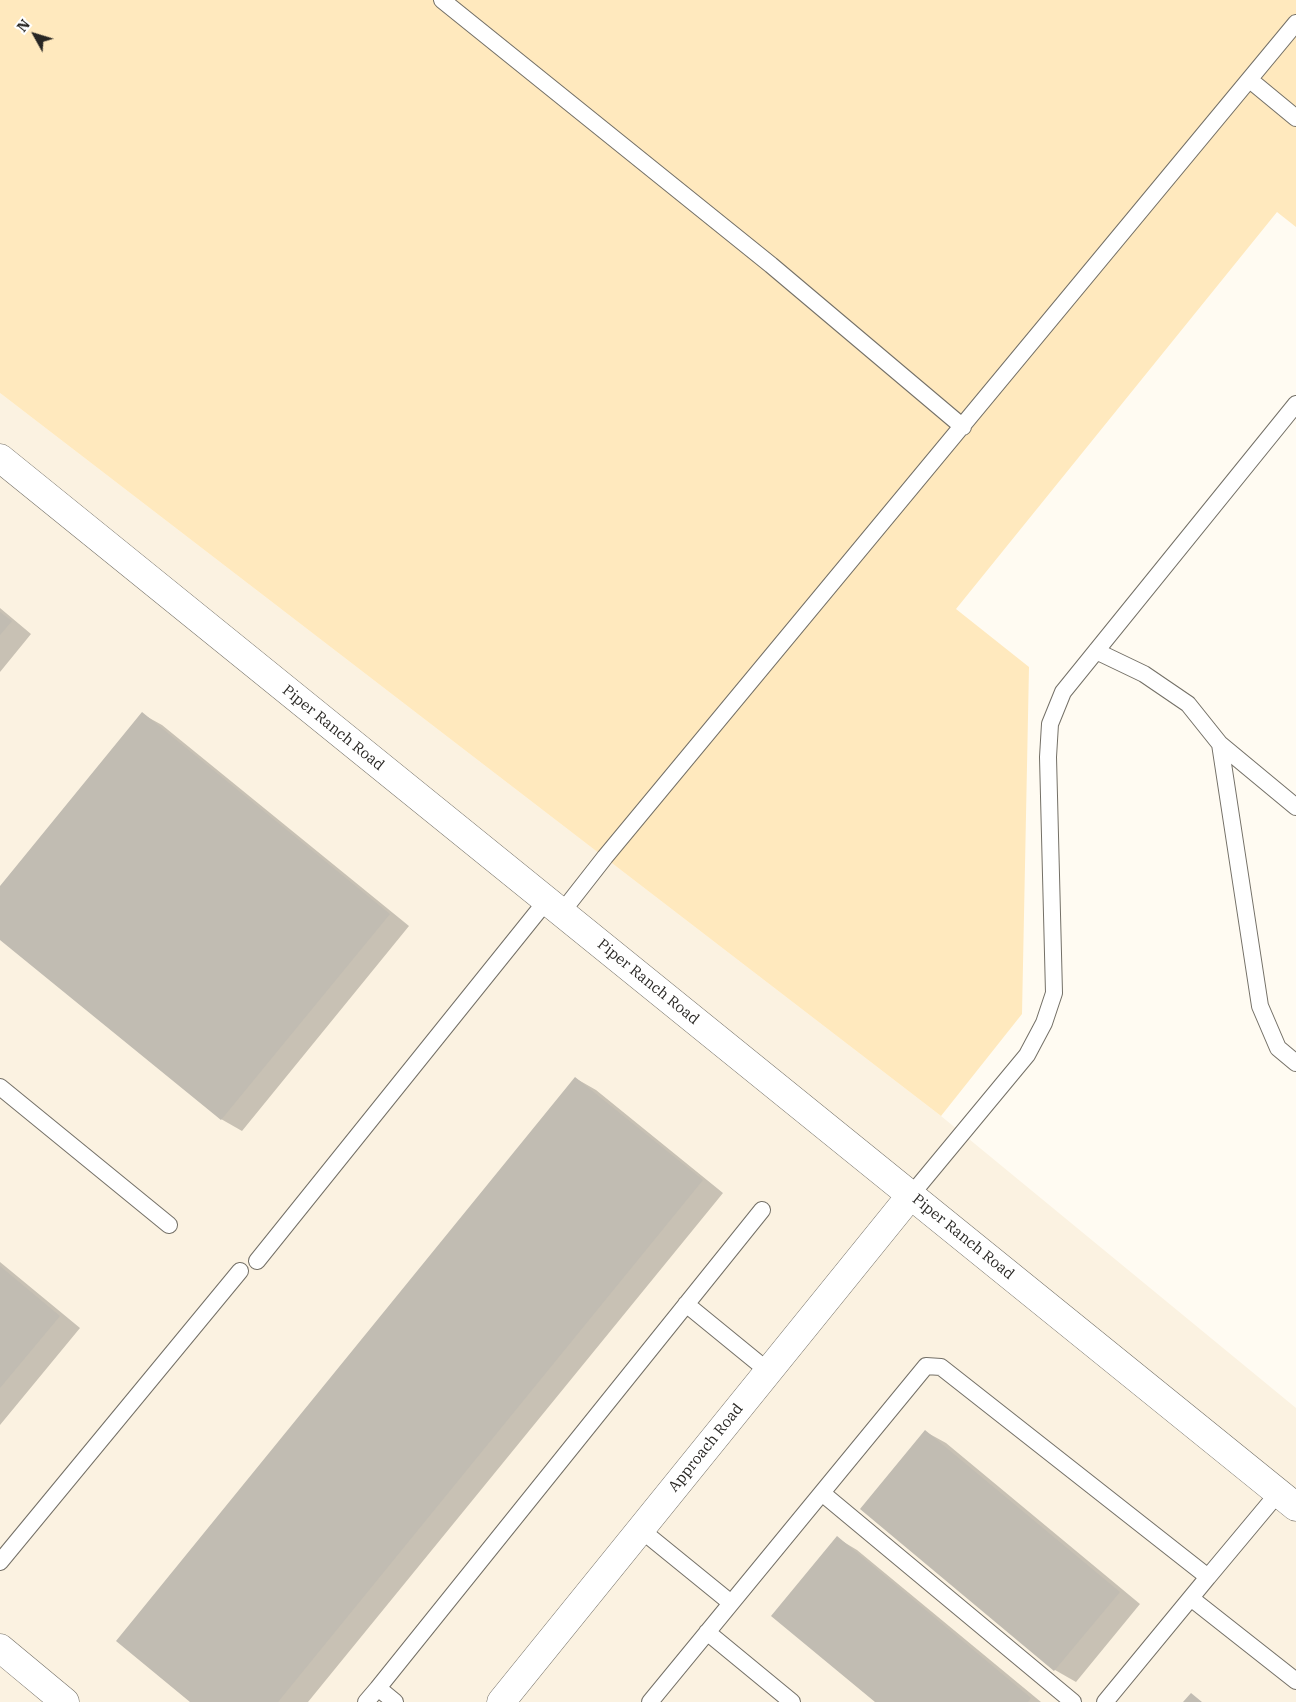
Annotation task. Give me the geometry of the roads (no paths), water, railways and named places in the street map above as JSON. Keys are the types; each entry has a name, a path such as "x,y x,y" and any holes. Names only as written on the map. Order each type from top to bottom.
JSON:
{"street":[{"name":"Piper Ranch Road","path":"0,458 1287,1499"},
{"name":"Approach Road","path":"501,1702 911,1195"},
{"path":"0,1648 65,1702"}],"lane":[{"path":"442,0 771,265 963,427"},
{"path":"258,1262 554,906 611,850 1296,24"},
{"path":"1250,80 1296,118"},
{"path":"911,1195 1027,1055 1044,1023 1054,993 1048,757 1050,724 1063,692 1296,404"},
{"path":"1096,651 1144,674 1188,704 1220,744 1296,807"},
{"path":"1220,744 1260,1006 1278,1048 1296,1064"},
{"path":"0,1087 169,1225"},
{"path":"366,1702 762,1210"},
{"path":"0,1562 240,1271"},
{"path":"686,1304 768,1371"},
{"path":"650,1702 926,1366 941,1367 1208,1578"},
{"path":"822,1492 1073,1702"},
{"path":"1105,1702 1208,1578 1287,1499"},
{"path":"640,1529 731,1603"},
{"path":"1192,1599 1296,1681"},
{"path":"707,1632 792,1702"},
{"path":"378,1688 395,1702"}]}
